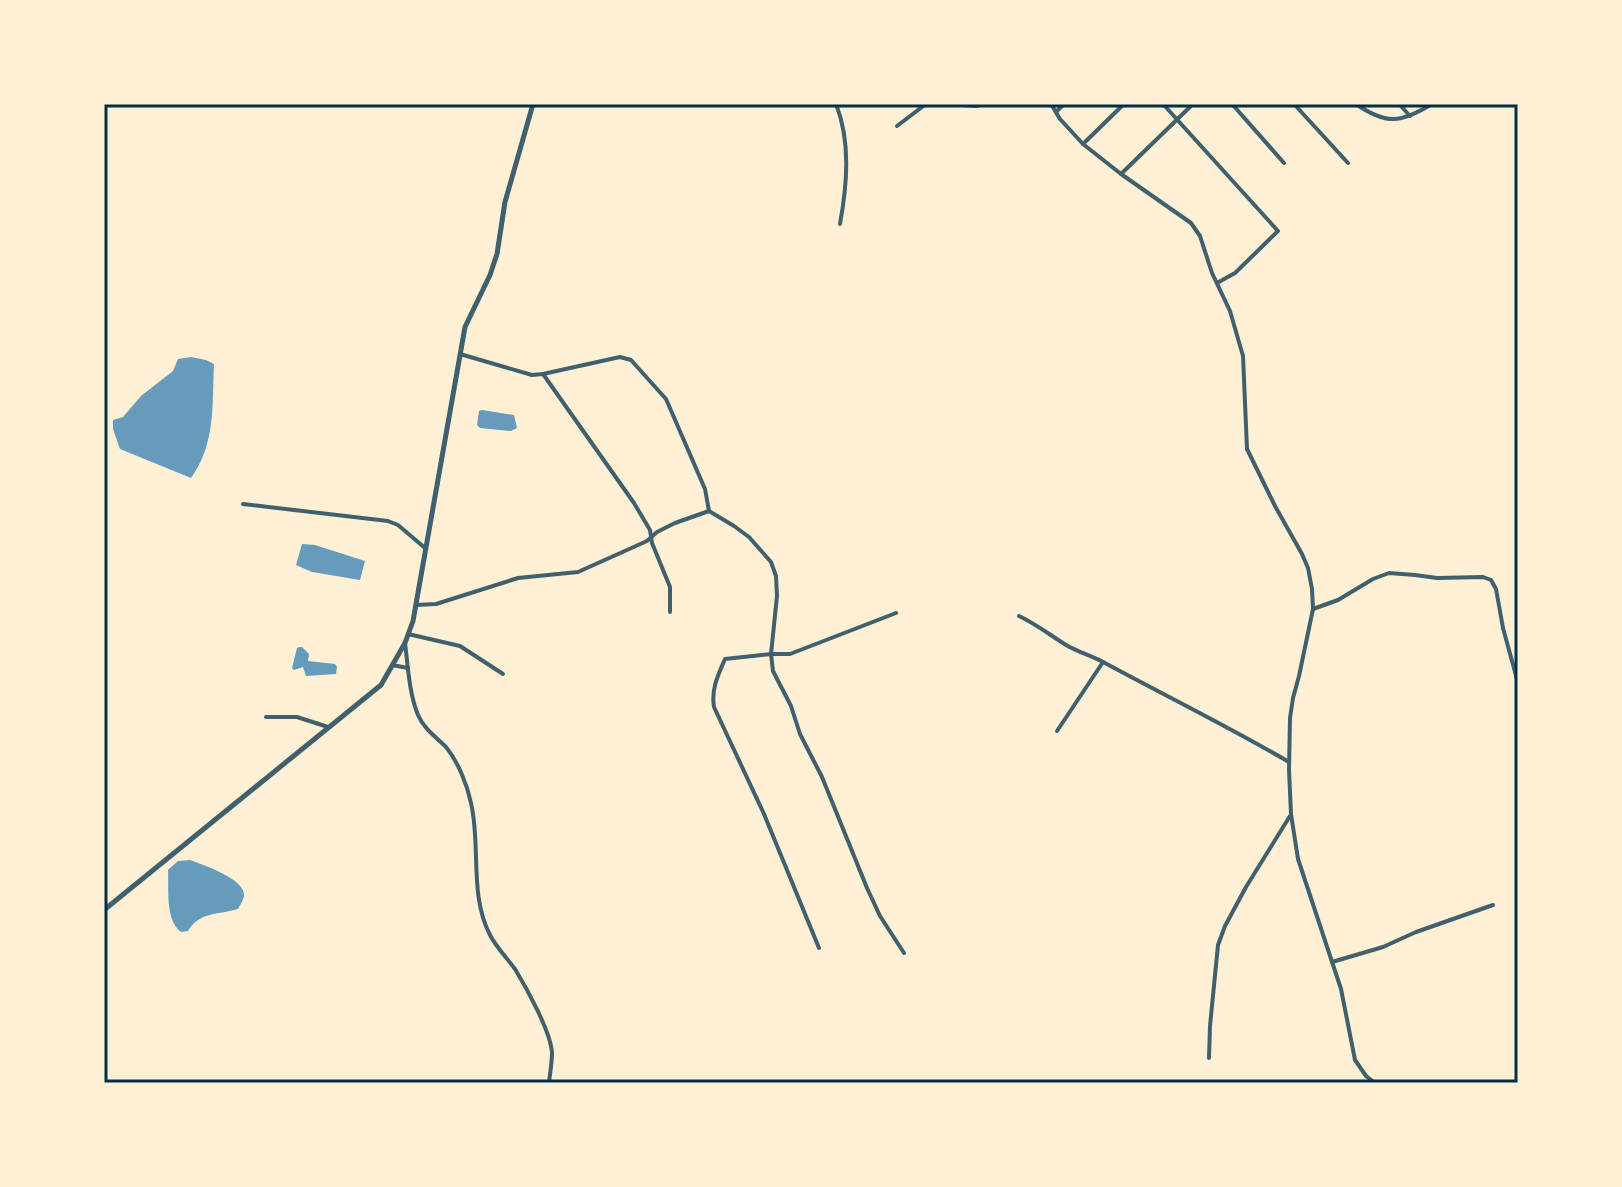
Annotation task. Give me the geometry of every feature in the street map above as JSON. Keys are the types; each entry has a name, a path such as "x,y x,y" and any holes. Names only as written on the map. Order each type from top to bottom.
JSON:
{"street":[{"path":"104,910 381,685 405,643 416,605 465,327 497,254 505,202 533,104"},
{"path":"836,104 844,138 847,189 840,224"},
{"path":"897,126 926,104"},
{"path":"948,104 982,104"},
{"path":"1051,104 1083,144 1191,223 1200,236 1230,311 1243,356 1247,449 1263,485 1302,554 1310,579 1313,609 1293,698 1289,762 1291,814 1298,859 1341,989 1355,1060 1375,1083"},
{"path":"1056,112 1064,104"},
{"path":"1083,144 1124,104"},
{"path":"1163,104 1278,231 1235,273 1217,283"},
{"path":"1121,174 1193,104"},
{"path":"1232,104 1284,163"},
{"path":"1294,104 1348,163"},
{"path":"1356,104 1383,119 1410,116 1432,104"},
{"path":"1399,104 1410,116"},
{"path":"460,354 532,375 620,357 631,360 666,399 705,489 709,511 749,537 771,562 776,576 777,596 771,654 773,671 791,706 800,734 822,777 880,916 904,953"},
{"path":"543,374 650,530 670,587 670,612"},
{"path":"243,504 388,521 398,525 425,548"},
{"path":"416,605 436,604 518,578 578,572 647,541 675,523 709,511"},
{"path":"1313,609 1338,600 1389,573 1437,578 1483,577 1491,580 1496,589 1518,683"},
{"path":"819,948 764,814 714,707 712,696 725,659 790,654 896,613"},
{"path":"1019,616 1067,645 1289,762"},
{"path":"408,634 460,646 503,674"},
{"path":"405,643 418,716 454,758 465,782 474,821 479,903 490,936 517,973 546,1030 552,1052 549,1083"},
{"path":"1057,731 1103,662"},
{"path":"392,665 408,668"},
{"path":"266,717 297,717 328,727"},
{"path":"1209,1058 1218,945 1225,926 1291,814"},
{"path":"1332,962 1383,947 1493,905"}],"water":[{"path":"191,357 214,364 209,437 191,478 120,449 113,420 123,417 141,396 173,371 178,359"},
{"path":"479,411 514,415 517,428 511,431 480,428 477,425"},
{"path":"302,544 315,545 365,561 360,580 312,572 296,565"},
{"path":"302,647 309,654 308,661 335,664 336,674 306,676 303,667 294,670 297,648"},
{"path":"190,860 231,878 243,890 244,896 238,909 204,917 188,931 181,932 170,912 168,870 178,861"}]}
